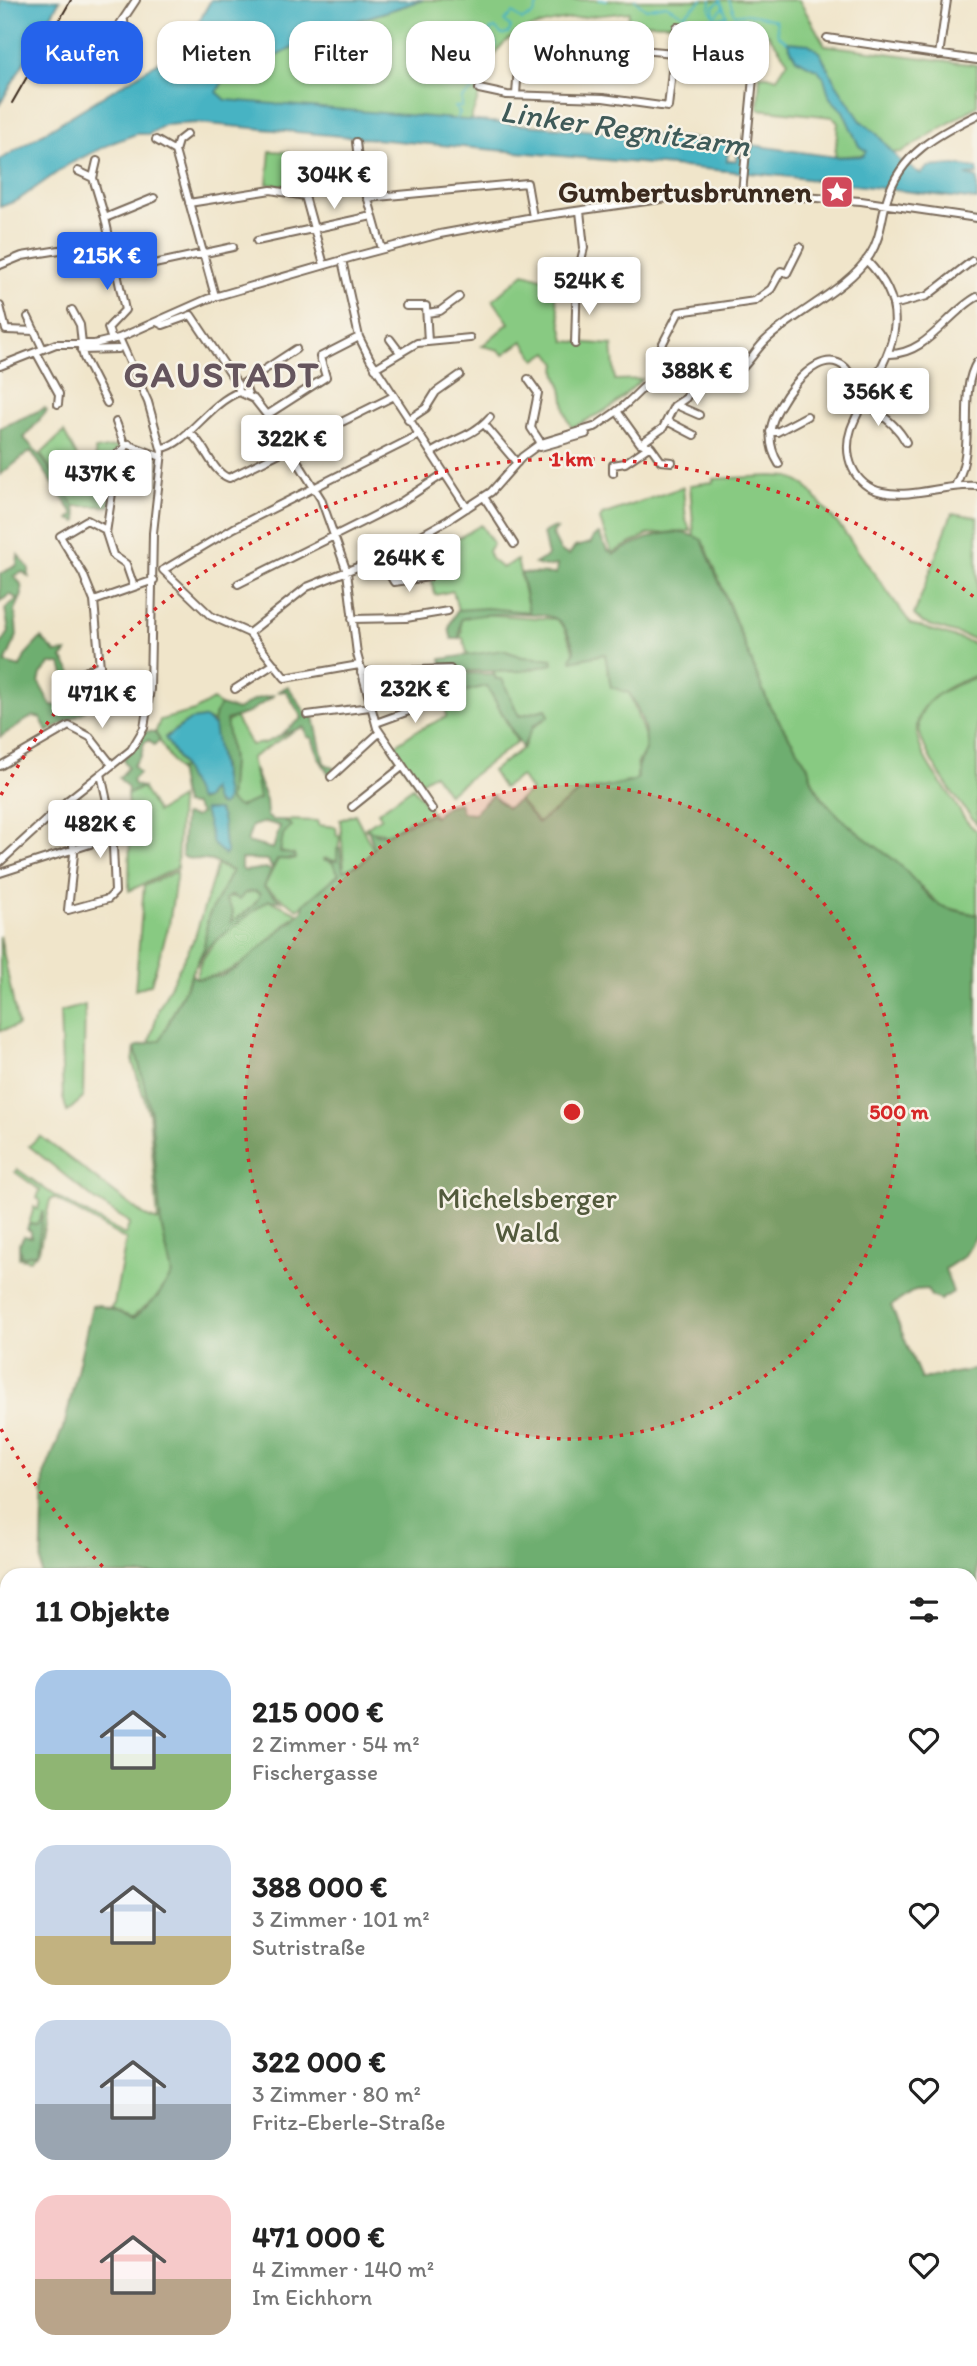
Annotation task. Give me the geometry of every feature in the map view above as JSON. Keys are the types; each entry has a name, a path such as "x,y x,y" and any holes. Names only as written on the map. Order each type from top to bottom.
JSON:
{"street":[{"path":"124,21 128,51 115,57 108,48 108,42 136,0"},
{"path":"939,55 947,0"},
{"path":"827,38 977,60"},
{"path":"516,95 518,65 539,53 615,48 668,52"},
{"path":"479,89 516,95 603,99 668,107 671,84"},
{"path":"742,193 752,84"},
{"path":"531,450 577,439 617,411 645,384 666,372 685,367 720,373 736,368 776,331 866,260 879,238 885,204 898,173 911,156 932,139 977,114"},
{"path":"187,134 178,141 174,151 215,296"},
{"path":"156,140 174,151"},
{"path":"356,142 366,198 382,249"},
{"path":"0,862 68,800 131,750 144,730 149,697 153,533 162,448 148,402 108,328 123,314 106,218 93,178 97,161"},
{"path":"78,171 93,178"},
{"path":"366,198 527,183 533,217"},
{"path":"189,203 271,190 305,196 324,265"},
{"path":"81,346 116,339 215,296 382,249 459,230 533,217 688,196 742,193 885,204 977,218"},
{"path":"106,218 154,198"},
{"path":"575,344 577,275 584,248 580,211"},
{"path":"257,241 372,216"},
{"path":"0,265 22,256 110,242"},
{"path":"117,272 233,247"},
{"path":"666,372 662,345 680,312 755,301 771,289 781,271 787,274 800,247"},
{"path":"342,260 359,337 392,397 467,508"},
{"path":"866,260 886,283 893,306 888,354 850,432 849,462 862,482 874,490 891,494 956,484 977,486"},
{"path":"893,306 927,296 972,261"},
{"path":"427,313 440,311 459,297"},
{"path":"888,354 903,352 921,343 977,297"},
{"path":"0,306 6,330 31,331"},
{"path":"406,306 426,306 428,342"},
{"path":"72,310 80,325 81,346 107,402"},
{"path":"157,322 159,326 191,315 241,388 267,415 291,448 315,489 335,534 347,572 360,669 379,733 432,809"},
{"path":"28,317 31,331 59,394 58,404"},
{"path":"267,415 326,377 320,357 359,337"},
{"path":"375,368 416,343 470,338"},
{"path":"390,340 399,351"},
{"path":"0,366 56,344 106,348 108,352 118,349"},
{"path":"162,448 172,446 214,407 296,349"},
{"path":"779,464 772,450 770,432 775,416 789,391 820,362 836,362 844,367 851,374 857,393 893,424 906,442"},
{"path":"956,484 968,442 969,382 977,362"},
{"path":"408,420 427,407 436,392 460,375"},
{"path":"528,379 538,393 531,428 541,443"},
{"path":"642,443 663,428 676,405 686,398 693,384"},
{"path":"188,432 198,439 221,474 229,478 392,397"},
{"path":"676,405 699,415"},
{"path":"617,411 642,443 650,446 661,461 672,462"},
{"path":"770,432 777,432 807,416"},
{"path":"431,453 448,441 464,438 490,417"},
{"path":"667,421 694,435"},
{"path":"116,422 124,442 161,457"},
{"path":"484,424 517,463"},
{"path":"249,633 298,592 380,558 484,497 541,443 597,426"},
{"path":"94,601 134,587 212,540 419,435"},
{"path":"129,444 118,453 106,530 113,555 126,564 134,587"},
{"path":"613,473 612,465 625,463 650,446"},
{"path":"238,584 398,504 445,473"},
{"path":"484,497 514,544"},
{"path":"103,700 94,601 83,574 60,536 82,521 92,521 106,530"},
{"path":"380,558 394,582 429,577"},
{"path":"165,569 211,616 249,633 285,678 360,669 450,669 450,672"},
{"path":"352,619 406,618 448,611"},
{"path":"235,690 274,664"},
{"path":"68,680 100,665"},
{"path":"376,723 442,699"},
{"path":"307,715 370,707"},
{"path":"0,766 69,726 90,737 112,765"},
{"path":"331,777 379,733"},
{"path":"352,807 402,767"},
{"path":"68,800 74,851 67,909 97,903 114,895 113,837 102,774"},
{"path":"0,873 113,837"}],"green space":[{"path":"423,0 799,0 825,45 977,65 977,106 902,152 835,157 838,123 833,117 758,109 759,84 769,84 769,77 777,78 788,61 769,35 769,21 668,21 668,24 654,24 654,21 628,21 629,12 557,21 509,21 509,40 495,55 495,21 406,21 406,84 483,84 469,123 235,102 222,99 217,92 221,84 275,84 275,56 289,50 289,84 392,84 392,21 356,21"},
{"path":"270,151 289,152 286,186 267,184"},
{"path":"295,169 323,172 322,189 293,187"},
{"path":"524,273 552,281 565,341 612,345 615,380 642,379 612,407 572,428 565,411 556,372 557,364 548,352 536,360 523,341 503,355 499,350 482,346 509,323 493,300"},
{"path":"45,408 47,411 24,438 66,491 77,522 69,519 74,515 31,451 0,475 0,428"},
{"path":"64,432 84,470 96,463 95,450 120,446 114,454 110,506 74,506 41,454"},
{"path":"790,477 806,486 842,529 911,624 977,644 977,675 953,685 923,709 917,722 917,737 933,771 964,818 977,831 977,915 941,906 891,858 869,844 842,820 820,793 810,770 769,705 706,547 694,536 690,485 713,482 713,479"},
{"path":"683,487 686,520 691,531 649,534 612,553 600,520 602,515"},
{"path":"952,513 977,517 977,640 923,623 914,615"},
{"path":"481,525 493,543 488,551 491,559 502,568 517,560 529,612 458,610 453,591 435,595 428,561 436,551"},
{"name":"Michelsberger Wald","path":"552,528 557,529 552,534 561,552 569,555 575,547 591,543 593,537 599,534 607,550 614,554 645,539 668,533 691,535 702,540 769,705 810,770 820,795 843,820 899,864 940,905 977,915 977,1235 963,1257 945,1269 953,1292 940,1300 931,1296 927,1289 915,1290 891,1306 921,1379 977,1369 977,1568 41,1568 44,1475 65,1423 92,1306 99,1305 134,1318 157,1297 172,1274 161,1224 151,1113 135,1047 160,1040 192,975 197,979 222,976 237,968 302,912 304,904 339,874 332,862 322,859 337,861 337,849 340,848 343,871 362,863 374,848 368,829 377,834 387,833 430,815 435,817 446,806 459,803 462,812 474,813 492,795 507,808 519,800 538,823 578,793 632,782 638,778 638,767 646,746 644,730 629,693 611,687 605,654 571,661 574,649 564,628 560,622 541,615 512,613 470,617 461,619 459,639 452,639 450,634 450,624 457,610 487,608 529,612 521,573 556,574 557,565 545,567 535,564 548,556 543,533"},
{"path":"18,555 29,568 29,577 23,572 14,576 21,584 22,595 15,610 17,636 5,663 20,667 26,654 41,638 56,653 67,652 62,658 73,675 65,678 61,664 50,664 41,674 39,683 51,705 65,707 71,711 83,707 85,711 47,732 41,718 33,716 0,737 0,646 9,632 5,609 17,599 10,594 0,602 0,574 17,565"},
{"path":"477,614 556,619 564,627 574,651 605,654 611,687 629,692 645,737 645,750 637,764 637,780 578,793 538,824 519,800 531,791 521,776 503,788 492,771 524,747 531,729 549,716 546,709 519,716 502,680 497,680 493,672 522,671 552,664 552,659 522,657 503,650 468,657 463,638 459,637 462,633 460,620"},
{"path":"503,650 522,657 552,659 553,664 522,671 453,671 452,667 443,668 441,659"},
{"path":"459,673 493,674 496,679 502,679 519,716 546,709 549,716 534,725 522,748 487,686 457,693 451,677"},
{"path":"977,677 977,824 931,760 920,732 919,721 922,712 934,698 951,687"},
{"path":"288,686 305,712 314,717 324,763 335,769 330,776 304,727 280,735 302,718 286,691 277,692"},
{"path":"487,686 517,742 448,794 434,774 416,785 391,748 416,731 446,717 446,705 460,700 457,693"},
{"path":"275,695 248,713 226,720 232,761 229,801 239,807 259,799 254,768 266,801 267,816 272,820 284,820 291,825 283,835 280,852 294,855 296,859 278,859 272,869 268,860 241,859 241,868 245,871 266,868 271,871 264,887 281,901 269,900 260,906 208,947 196,966 204,948 208,917 232,871 212,861 186,858 182,855 184,815 195,817 200,813 194,805 184,804 178,769 183,768 200,801 205,799 211,789 217,804 223,772 214,733 216,714 220,705 237,710 256,699","holes":["266,822 280,826 273,849 247,842 252,826","255,891 260,894 255,903 231,922 233,912 225,899 232,895 239,900 245,893"]},
{"path":"213,700 220,705 212,722 200,718 181,725 165,737 183,768 178,771 155,734 160,720 194,711"},
{"path":"235,717 251,745 265,743 300,727 251,758 260,797 253,803 237,807 229,801 232,761 226,723"},
{"path":"144,731 155,732 160,740 154,745 149,740 144,743 141,756 133,765 139,773 132,780 134,785 142,787 127,795 128,788 119,778 128,768 123,760"},
{"path":"142,787 157,812 180,798 177,868 129,891 130,829 127,795"},
{"path":"413,787 435,817 430,815 410,820 390,834 366,830 365,828 381,817 378,812"},
{"path":"355,814 374,851 362,863 341,872 344,866 340,820"},
{"path":"284,820 318,821 318,825 336,827 337,836 340,835 337,861 323,858 332,862 339,874 298,909 264,887 278,859 294,860 294,855 280,852 283,833 292,826"},
{"path":"217,865 232,871 208,917 204,948 160,1040 149,1044 159,1008 195,937"},
{"path":"177,871 169,925 151,984 135,990 144,886"},
{"path":"255,891 261,896 258,900 231,922 233,912 225,899"},
{"path":"269,900 298,913 241,964 213,976 196,979 205,955 224,933"},
{"path":"0,936 18,1026 0,1031"},
{"path":"85,1005 83,1098 67,1112 63,1097 60,1012"},
{"path":"135,1047 151,1113 161,1224 172,1274 157,1297 131,1318 110,1308 114,1304 126,1240 54,1198 50,1200 39,1251 30,1260 19,1258 19,1255 24,1257 36,1253 43,1212 37,1224 29,1224 34,1207 38,1210 40,1200 37,1198 40,1190 15,1172 17,1169 52,1194 125,1235 130,1223 95,1200 29,1146 40,1136 145,1216 158,1221 149,1114 133,1063"},
{"path":"43,1211 37,1253 21,1257 19,1245 24,1236 31,1237 31,1231 27,1229 29,1224 37,1224"}],"water":[{"path":"0,0 60,0 48,21 21,21 21,68 0,104"},
{"path":"211,0 423,0 356,21 289,21 289,50 275,56 275,21 199,21"},
{"path":"787,42 809,44 820,53 835,82 861,121 877,134 899,160 921,174 928,167 955,165 977,168 977,174 966,175 977,178 977,200 782,176 197,123 165,125 149,134 136,134 112,143 69,164 18,200 0,207 0,160 123,84 143,84 143,72 157,63 157,84 221,84 217,92 226,100 729,142 727,161 736,161 738,143 835,157 863,156 866,151 859,146 843,111 830,98 824,78 818,70 796,59"},
{"path":"205,718 214,726 226,797 221,806 215,801 211,789 205,799 198,800 181,763 165,738 190,720"},
{"path":"204,810 218,810 221,815 227,853 225,855 213,844"}],"waterway":[{"path":"453,124 460,113 454,107 462,107 462,98 472,91 473,72 481,73 482,58 496,45 490,30 495,28 502,35 508,34 511,27 504,21 513,13 522,20 534,14 539,0"},
{"path":"599,0 607,0"},
{"path":"635,0 646,9 666,5 684,15 702,0"},
{"path":"711,0 710,10 717,19 727,16 720,0"},
{"path":"729,0 735,15 756,15 776,21 778,35 787,42"},
{"path":"714,14 714,6 719,2"},
{"path":"717,15 723,7"}],"railway":[{"path":"12,103 71,0"}],"place":[{"name":"Gumbertusbrunnen","path":"837,192"}],"district":[{"name":"GAUSTADT","path":"222,374"}],"water label":[{"name":"Linker Regnitzarm","path":"625,128"}]}
